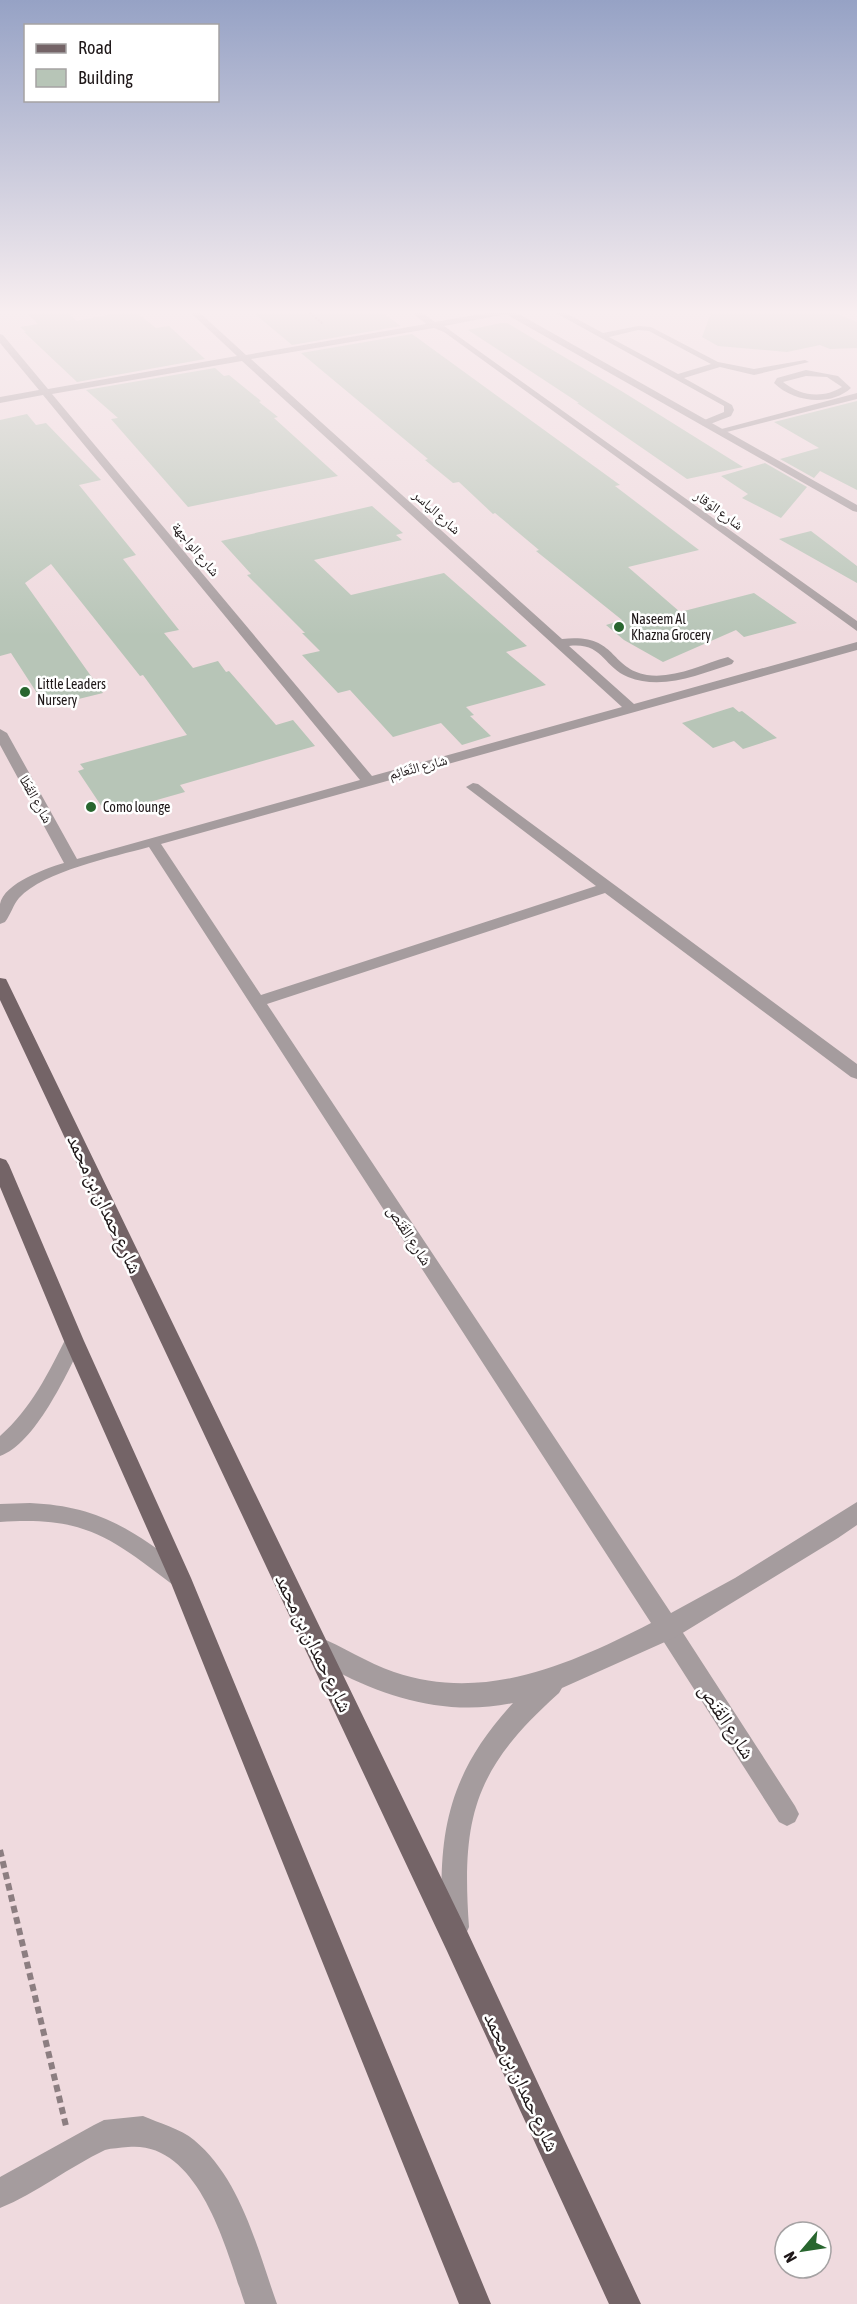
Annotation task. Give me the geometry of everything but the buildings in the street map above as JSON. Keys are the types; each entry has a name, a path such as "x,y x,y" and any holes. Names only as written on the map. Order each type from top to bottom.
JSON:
{"main road":[{"name":"شارع حمدان بن محمد","path":"0,982 457,1941 625,2304"},
{"path":"0,1165 74,1341 180,1578 475,2304"}],"street":[{"name":"شارع الواجهة","path":"71,421 368,781"},
{"name":"شارع الياسر","path":"313,421 632,709"},
{"name":"شارع الوَقار","path":"572,421 857,627"},
{"path":"701,421 857,509"},
{"path":"559,643 578,639 592,642 601,647 630,673 653,680 669,678 728,661"},
{"name":"شارع النَّعَائِم","path":"0,919 2,909 11,896 27,884 73,865 152,841 857,646"},
{"name":"شارع القَطَا","path":"0,733 73,865"},
{"path":"473,787 857,1073"},
{"name":"شارع القَنَص","path":"152,841 668,1629"},
{"path":"257,1002 608,887"},
{"path":"316,1647 378,1680 432,1693 487,1695 523,1689 558,1679 668,1629 749,1582 857,1512"},
{"path":"457,1941 452,1875 456,1833 470,1785 492,1743 522,1708 558,1679"},
{"path":"0,2193 104,2135 143,2131 182,2149 208,2176 230,2216 261,2304"}],"lane":[{"path":"705,423 711,421"},
{"path":"719,431 760,421"},
{"path":"0,1448 38,1409 49,1393 74,1341"},
{"path":"0,1513 37,1512 66,1515 93,1522 118,1533 180,1578"},
{"name":"شارع القَنَص","path":"668,1629 787,1814"}],"path":[{"path":"0,1850 72,2153"}],"place":[{"name":"Naseem Al Khazna Grocery","path":"619,627"},
{"name":"Little Leaders Nursery","path":"25,692"},
{"name":"Como lounge","path":"91,807"}]}
